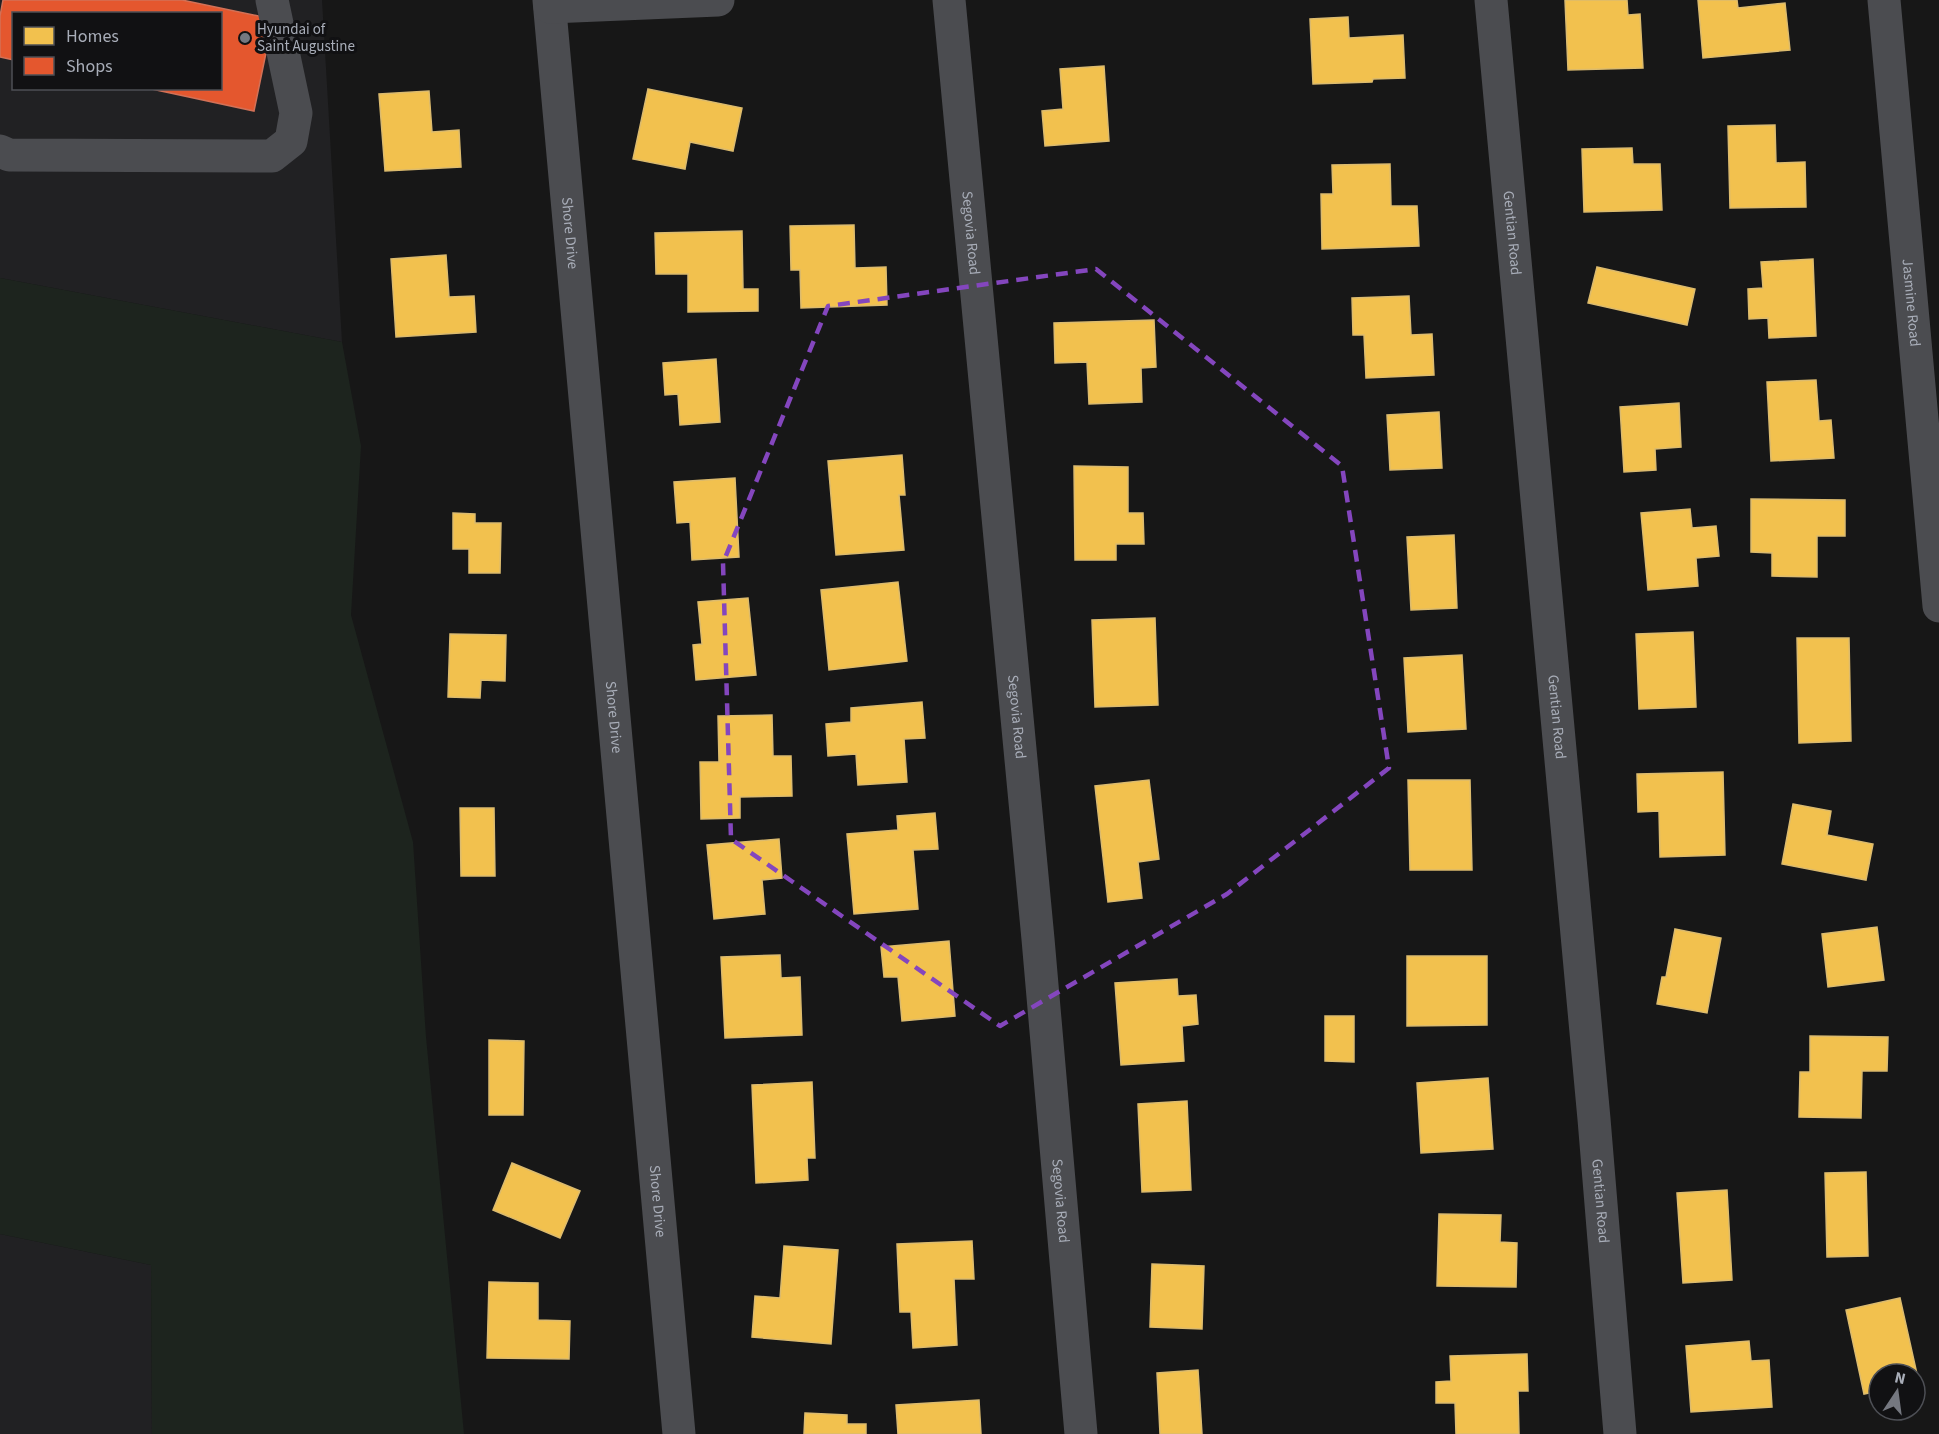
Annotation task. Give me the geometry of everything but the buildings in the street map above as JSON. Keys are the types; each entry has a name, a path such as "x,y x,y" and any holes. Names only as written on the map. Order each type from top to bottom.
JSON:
{"street":[{"path":"0,151 9,155 272,156 291,141 296,113 272,0"},
{"path":"550,4 718,0"},
{"name":"Segovia Road","path":"949,0 1037,927 1081,1434"},
{"name":"Gentian Road","path":"1491,0 1593,1107 1620,1434"},
{"name":"Jasmine Road","path":"1884,0 1939,606"},
{"name":"Shore Drive","path":"550,4 679,1434"}],"highlighted area":[{"path":"1096,269 1342,466 1389,768 1227,894 1000,1026 731,839 723,563 828,306"}],"shaded area":[{"path":"0,0 322,0 342,342 0,278"},
{"path":"0,278 342,342 361,446 351,615 413,842 426,1037 464,1434 152,1434 151,1265 0,1234"},
{"path":"0,1234 151,1265 152,1434 0,1434"}],"place":[{"name":"Hyundai of Saint Augustine","path":"245,38"}]}
